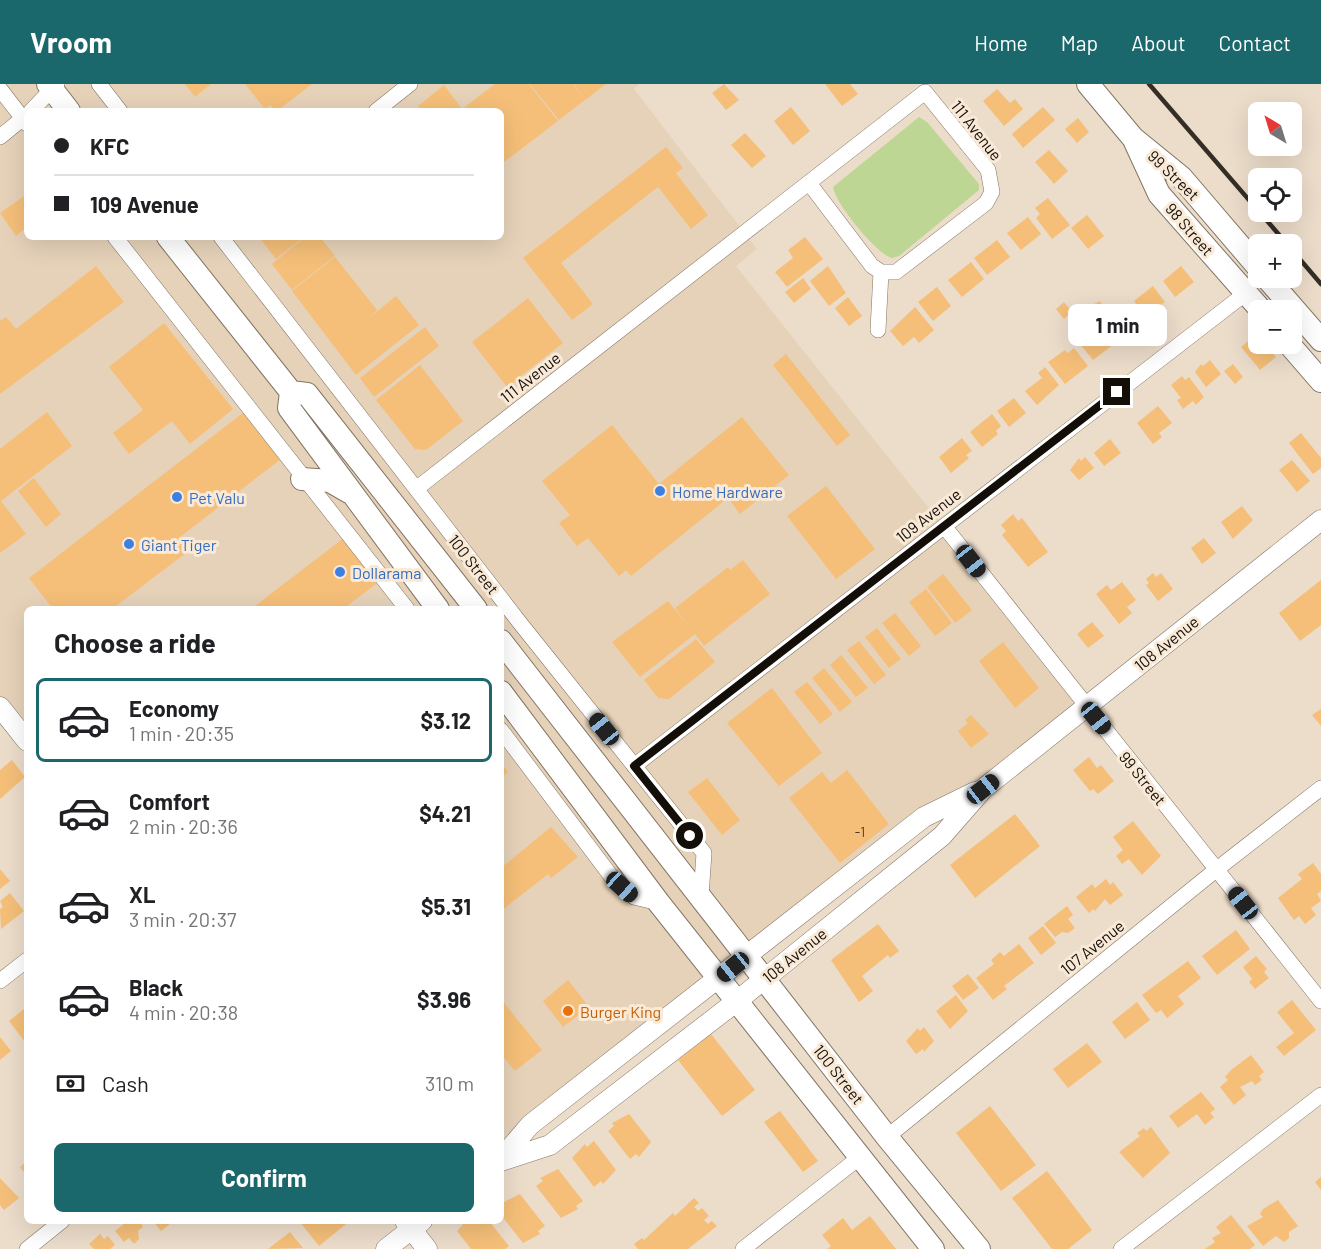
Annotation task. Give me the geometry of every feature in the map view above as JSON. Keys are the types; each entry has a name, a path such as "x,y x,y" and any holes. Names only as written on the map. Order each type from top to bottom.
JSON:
{"main road":[{"name":"99 Street","path":"1088,84 1133,138 1181,177 1248,255"},
{"path":"52,86 67,108"},
{"name":"98 Street","path":"1133,138 1159,194 1252,300"},
{"name":"100 Street","path":"170,240 291,392 306,394 474,606"},
{"path":"1276,288 1321,340"},
{"path":"1298,354 1321,381"},
{"name":"100 Street","path":"291,392 289,408 349,492 436,606"},
{"path":"302,479 330,481 349,492"},
{"name":"100 Street","path":"504,643 887,1137 979,1249"},
{"path":"504,696 659,903 933,1249"}],"street":[{"path":"99,84 118,108"},
{"path":"380,108 410,84"},
{"path":"34,108 52,86"},
{"path":"0,89 24,114"},
{"name":"111 Avenue","path":"416,489 925,92 988,170 992,192 986,203 896,272 881,273"},
{"path":"0,137 24,119"},
{"path":"810,183 872,266 881,273 878,330"},
{"path":"117,240 302,479 405,606"},
{"name":"100 Street","path":"222,240 520,623 704,853 701,897"},
{"name":"109 Avenue","path":"634,766 1246,293"},
{"name":"108 Avenue","path":"504,1159 550,1145 737,1001 942,836 983,789 1321,520"},
{"name":"99 Street","path":"944,526 1321,1001"},
{"path":"504,636 520,623"},
{"path":"3,715 24,738"},
{"path":"504,734 611,876 634,897 659,903"},
{"name":"107 Avenue","path":"887,1137 1217,869 1321,788"},
{"name":"108 Avenue","path":"504,1156 530,1125 924,817 983,789"},
{"path":"0,981 24,962"},
{"path":"1120,1249 1321,1095"},
{"path":"743,1249 860,1157"},
{"path":"27,1249 58,1224"},
{"path":"386,1249 413,1224 427,1249"}],"shaded area":[{"path":"0,84 639,84 634,89 757,249 736,266 1087,707 983,789 924,817 504,1157 504,606 24,606 24,737 0,707"}],"green space":[{"path":"919,117 927,122 979,184 979,190 899,256 892,258 876,247 857,227 835,194 833,187"}],"building":[{"path":"185,84 211,84 195,97"},
{"path":"245,84 312,84 281,108 274,108 270,105 264,108"},
{"path":"495,84 529,84 558,121 504,162 504,108 463,108"},
{"path":"530,84 573,84 583,97 574,84 606,84 559,120"},
{"path":"724,84 739,100 726,110 712,93"},
{"path":"825,84 850,84 858,94 842,106"},
{"path":"444,85 461,108 420,108 418,106"},
{"path":"997,89 1010,103 1015,99 1023,109 1004,126 983,101"},
{"path":"791,107 810,131 793,145 774,121"},
{"path":"1043,107 1055,120 1023,148 1012,134"},
{"path":"1078,118 1089,132 1077,143 1065,129"},
{"path":"745,133 766,156 752,168 731,145"},
{"path":"666,147 683,168 676,173 708,215 691,229 658,187 561,263 593,304 572,320 523,258"},
{"path":"1049,150 1068,171 1054,184 1035,162"},
{"path":"24,196 24,229 16,236 0,213"},
{"path":"1048,198 1070,225 1052,239 1036,218 1040,214 1035,208"},
{"path":"1087,215 1104,236 1088,249 1071,228"},
{"path":"1028,217 1041,234 1021,250 1007,233"},
{"path":"805,237 823,259 787,287 775,272 793,258 788,250"},
{"path":"261,240 300,240 276,259"},
{"path":"301,240 322,240 335,256 292,290 272,264"},
{"path":"997,240 1010,257 987,275 974,258"},
{"path":"335,257 377,310 370,317 396,296 419,325 356,375 292,291"},
{"path":"971,262 984,279 962,297 948,280"},
{"path":"96,266 124,302 0,394 0,321 6,317 16,329"},
{"path":"828,266 846,293 829,306 810,281"},
{"path":"1181,266 1194,282 1175,297 1163,281"},
{"path":"803,278 811,289 794,303 785,292"},
{"path":"1153,286 1165,302 1146,316 1134,301"},
{"path":"937,287 951,306 933,321 918,302"},
{"path":"848,297 862,316 849,326 835,308"},
{"path":"528,298 563,343 507,387 472,342"},
{"path":"1100,301 1106,312 1099,316 1092,305"},
{"path":"1064,302 1072,312 1064,319 1056,309"},
{"path":"1131,305 1143,321 1122,337 1110,322"},
{"path":"915,307 934,330 919,343 914,337 903,346 890,331"},
{"path":"164,323 233,409 190,444 172,421 129,454 113,433 143,410 109,367"},
{"path":"425,327 439,346 374,397 360,378"},
{"path":"1101,327 1114,344 1093,360 1080,344"},
{"path":"1248,341 1248,354 1273,354 1276,357 1260,370 1241,347"},
{"path":"1074,348 1088,366 1065,384 1048,362 1065,350 1068,353"},
{"path":"786,354 850,435 837,446 773,365"},
{"path":"1210,360 1221,374 1206,387 1195,372 1201,364 1203,366"},
{"path":"1233,364 1243,377 1235,384 1224,371"},
{"path":"420,365 463,421 426,450 415,449 376,400"},
{"path":"1045,367 1059,385 1037,405 1025,391 1042,378 1038,373"},
{"path":"1182,376 1185,380 1189,377 1204,397 1196,405 1193,401 1183,409 1177,400 1181,398 1171,385"},
{"path":"1014,398 1026,413 1009,427 997,411"},
{"path":"1158,406 1172,423 1159,433 1162,437 1153,444 1137,423"},
{"path":"47,412 72,446 1,501 26,534 0,553 0,449"},
{"path":"244,412 281,459 180,537 190,550 116,606 51,606 29,578"},
{"path":"992,414 1001,426 996,431 998,434 982,447 970,432"},
{"name":"Home Hardware","path":"742,417 789,475 740,514 728,498 631,576 626,570 619,576 588,538 577,546 559,523 570,515 542,481 612,425 659,484"},
{"path":"1301,433 1321,458 1321,468 1313,474 1289,443"},
{"path":"962,438 972,451 966,455 969,458 951,473 939,457"},
{"path":"1110,439 1121,453 1104,466 1094,453"},
{"path":"1085,457 1094,468 1079,480 1070,470 1079,458 1081,461"},
{"path":"1292,460 1310,481 1297,492 1279,470"},
{"path":"34,478 61,514 46,527 18,491"},
{"path":"826,486 875,549 836,579 787,516"},
{"path":"1242,506 1253,520 1233,539 1221,522"},
{"path":"1013,514 1018,521 1022,518 1048,552 1028,567 1002,535 1006,531 1001,525"},
{"path":"345,537 380,581 347,606 255,606"},
{"path":"1204,538 1216,553 1202,564 1191,548"},
{"path":"743,560 770,594 704,646 695,634 640,677 612,642 668,601 689,627 675,608 728,567 730,570"},
{"path":"1153,573 1156,577 1161,573 1173,589 1158,601 1146,585 1149,583 1146,579"},
{"path":"943,574 972,610 955,623 927,587"},
{"path":"1321,580 1321,625 1300,641 1279,613"},
{"path":"1122,582 1136,600 1127,607 1132,613 1119,624 1096,594 1107,585 1111,590"},
{"path":"926,589 952,623 935,636 909,602"},
{"path":"895,613 921,646 909,656 882,623"},
{"path":"1092,622 1104,636 1088,648 1077,634"},
{"path":"877,628 901,659 889,668 865,637"},
{"path":"696,639 715,662 669,699 658,698 644,680"},
{"path":"859,641 886,675 874,684 847,650"},
{"path":"1003,642 1039,688 1015,708 979,661"},
{"path":"841,655 868,688 856,697 830,665"},
{"path":"824,668 852,702 840,712 812,678"},
{"path":"807,682 833,714 820,724 794,692"},
{"path":"772,688 822,753 779,786 727,723"},
{"path":"1321,709 1321,726 1312,715"},
{"path":"971,715 989,734 971,748 958,731 968,723 965,720"},
{"path":"1089,757 1097,768 1101,765 1114,781 1098,794 1093,789 1090,791 1073,770"},
{"path":"12,760 24,778 0,799 0,770"},
{"path":"847,770 889,824 840,863 789,798 822,772 831,783"},
{"path":"707,778 740,820 722,835 688,792"},
{"path":"1015,814 1040,846 975,898 950,865"},
{"path":"1133,821 1161,856 1142,875 1129,859 1122,864 1116,856 1123,850 1113,837"},
{"path":"551,827 578,857 551,878 548,874 504,909 504,866"},
{"path":"1313,863 1321,874 1321,891 1317,894 1321,901 1311,908 1316,915 1305,924 1299,916 1294,920 1278,898 1302,879 1298,874"},
{"path":"0,869 10,881 0,889"},
{"path":"1106,879 1110,885 1113,882 1123,895 1110,905 1105,899 1095,911 1093,909 1089,913 1076,897 1092,884 1095,888"},
{"path":"10,893 24,911 1,929 0,909 3,907 0,901"},
{"path":"1067,906 1073,915 1068,919 1075,928 1055,937 1044,924"},
{"path":"878,924 899,951 890,958 888,955 862,976 873,991 859,1002 831,960"},
{"path":"1043,926 1056,943 1041,955 1028,938"},
{"path":"1236,930 1250,949 1217,975 1202,956"},
{"path":"1019,944 1034,963 1004,986 1007,989 993,1000 976,978 994,964 991,960 1000,952 1004,956"},
{"path":"1256,956 1267,969 1264,972 1269,978 1255,989 1249,982 1252,979 1243,967"},
{"path":"1188,961 1201,978 1178,996 1184,1004 1167,1018 1161,1010 1156,1013 1142,995"},
{"path":"968,974 979,988 963,1000 952,986"},
{"path":"568,980 589,1007 563,1027 543,1001"},
{"path":"956,995 968,1011 950,1029 936,1011"},
{"path":"1292,1000 1316,1030 1284,1056 1276,1047 1294,1033 1277,1012"},
{"path":"1137,1002 1150,1020 1125,1039 1112,1022"},
{"path":"504,1003 542,1050 515,1071 504,1058"},
{"path":"24,1009 24,1041 9,1021"},
{"path":"924,1027 934,1041 924,1052 923,1049 916,1054 906,1041 918,1028 920,1031"},
{"path":"711,1034 755,1090 722,1116 678,1060"},
{"path":"0,1037 11,1051 0,1060"},
{"path":"1087,1043 1102,1062 1068,1088 1053,1069"},
{"path":"1251,1055 1264,1072 1259,1076 1262,1080 1255,1085 1252,1081 1240,1087 1246,1095 1234,1105 1220,1087 1228,1080 1225,1077 1231,1070"},
{"path":"1201,1092 1215,1109 1210,1113 1214,1117 1205,1125 1197,1114 1178,1128 1169,1116"},
{"path":"990,1106 1036,1165 1001,1191 956,1133"},
{"path":"780,1111 818,1161 803,1172 764,1122"},
{"path":"629,1114 651,1142 639,1157 636,1154 630,1159 608,1131 614,1126 612,1123"},
{"path":"1151,1127 1170,1153 1143,1178 1119,1152 1140,1136 1137,1133 1144,1128 1146,1131"},
{"path":"594,1141 616,1170 603,1184 601,1181 594,1187 572,1158 585,1144 587,1147"},
{"path":"558,1169 583,1201 576,1206 578,1209 561,1218 536,1186 543,1181 540,1178"},
{"path":"1047,1171 1092,1230 1068,1249 1052,1249 1012,1198"},
{"path":"1321,1177 1321,1190 1315,1182"},
{"path":"0,1178 19,1198 4,1210 0,1205"},
{"path":"520,1194 545,1226 538,1231 540,1234 523,1243 504,1219 504,1202"},
{"path":"694,1198 699,1203 694,1207 698,1211 702,1208 709,1216 704,1220 708,1224 712,1221 717,1226 688,1249 638,1249 634,1244 642,1238 644,1240 673,1213 675,1216"},
{"path":"1278,1200 1298,1226 1289,1232 1289,1238 1284,1242 1276,1236 1263,1246 1247,1226 1263,1217 1260,1214 1263,1209"},
{"path":"1231,1215 1255,1245 1250,1249 1205,1249 1215,1242 1212,1238 1221,1233 1216,1227"},
{"path":"870,1216 896,1249 827,1249 831,1246 822,1235 843,1218 852,1230"},
{"path":"124,1224 141,1224 143,1227 138,1231 139,1239 134,1244 129,1238 124,1242 115,1231"},
{"path":"155,1224 170,1224 161,1231"},
{"path":"301,1224 346,1224 319,1246"},
{"path":"463,1224 491,1224 509,1246 505,1249 471,1249 457,1231"},
{"path":"290,1232 303,1248 268,1249"},
{"path":"100,1234 104,1239 108,1236 115,1245 110,1249 94,1249 89,1244"}],"railway":[{"path":"1149,84 1278,234"},
{"path":"1302,262 1321,284"}],"place":[{"name":"Home Hardware","path":"660,491"},
{"name":"Pet Valu","path":"177,497"},
{"name":"Giant Tiger","path":"129,544"},
{"name":"Dollarama","path":"340,572"},
{"name":"Burger King","path":"568,1011"}],"route":[{"path":"690,836 634,766 1117,392"}]}
